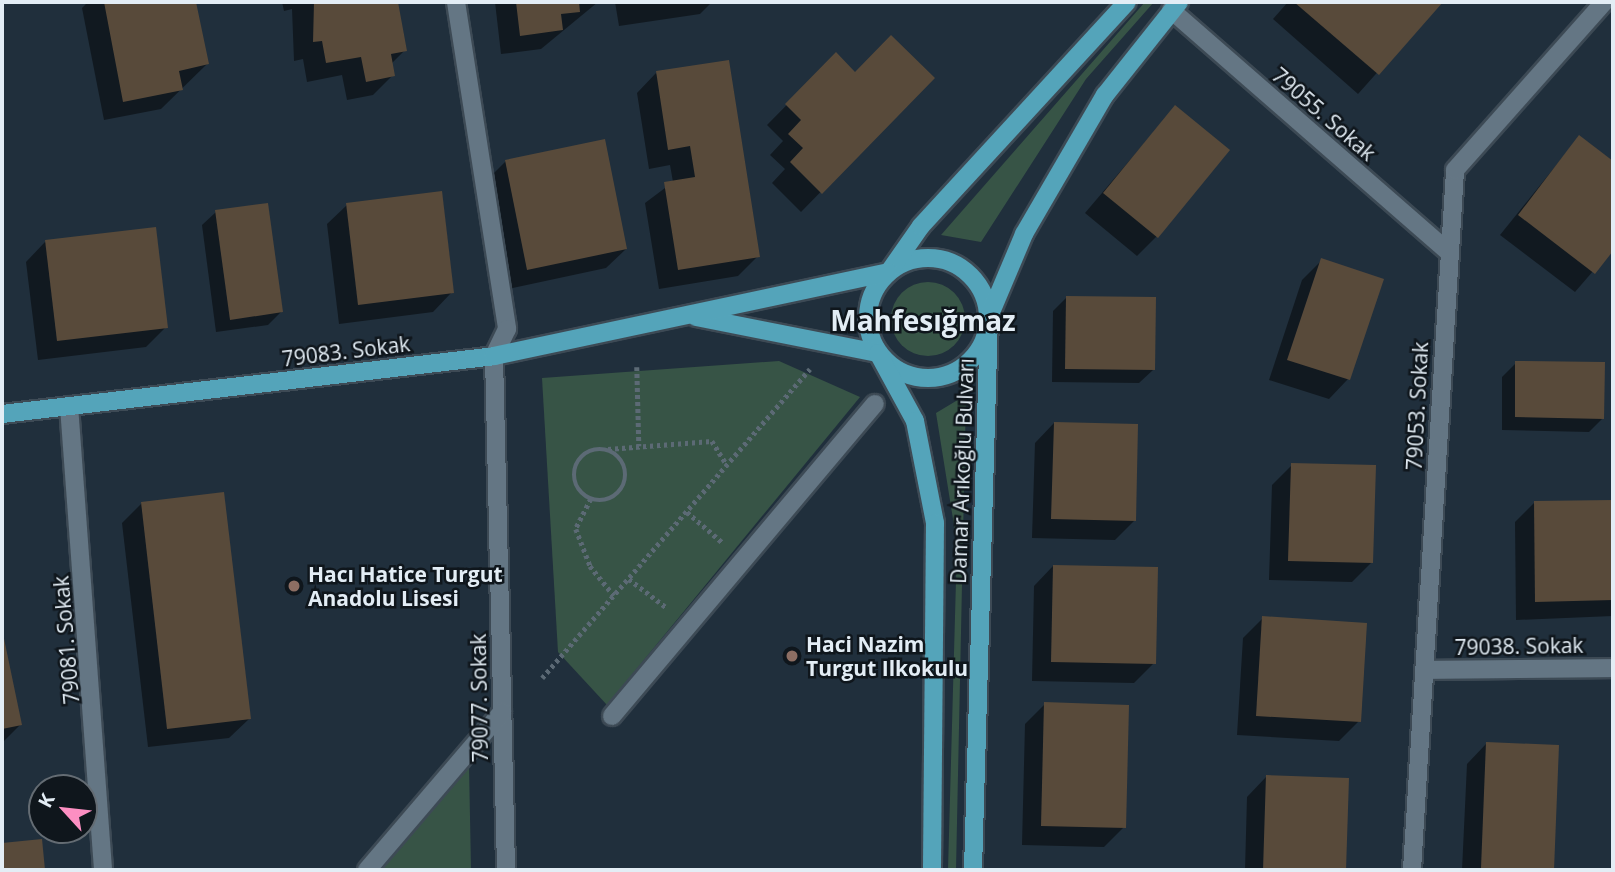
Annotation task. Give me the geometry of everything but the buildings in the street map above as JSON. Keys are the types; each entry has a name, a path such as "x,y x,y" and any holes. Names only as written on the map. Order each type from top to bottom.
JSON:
{"main road":[{"path":"878,354 867,320 869,302 888,272 921,226 1127,2"},
{"name":"Damar Arıkoğlu Bulvarı","path":"973,870 989,317 1024,234 1105,94 1175,6"},
{"path":"693,316 878,354 909,376 947,376 978,352 989,317 976,282 944,260 905,262 888,272"},
{"name":"79083. Sokak","path":"2,414 495,356 693,316 783,291 888,272"},
{"name":"Damar Arıkoğlu Bulvarı","path":"878,354 915,421 935,523 932,870"}],"street":[{"path":"456,2 507,329 495,356"},
{"name":"79053. Sokak","path":"1412,870 1454,170 1604,2"},
{"name":"79055. Sokak","path":"1175,6 1448,251"},
{"name":"79077. Sokak","path":"495,356 506,870"},
{"path":"612,716 875,404"},
{"name":"79081. Sokak","path":"69,407 103,870"},
{"name":"79038. Sokak","path":"1425,670 1613,668"},
{"path":"367,870 502,712"}],"path":[{"path":"542,678 814,365"},
{"path":"637,367 639,446"},
{"path":"604,449 623,464 625,481 608,500 591,499 574,481 576,464 587,452 604,449 639,446 712,442 727,465"},
{"path":"591,499 576,529 590,566 614,596"},
{"path":"687,512 744,562"},
{"path":"628,579 690,625"}],"green space":[{"path":"1145,2 1154,2 1086,79 981,242 941,235"},
{"path":"928,282 949,288 959,298 965,319 959,340 949,350 928,356 907,350 897,340 891,319 897,298 907,288"},
{"path":"779,361 860,397 607,705 558,652 542,378"},
{"path":"966,395 956,870 948,870 957,544 936,413"},
{"path":"469,765 471,870 378,870"}],"place":[{"name":"Hacı Hatice Turgut Anadolu Lisesi","path":"294,586"},
{"name":"Haci Nazim Turgut Ilkokulu","path":"792,656"}],"district":[{"name":"Mahfesığmaz","path":"923,320"}]}
